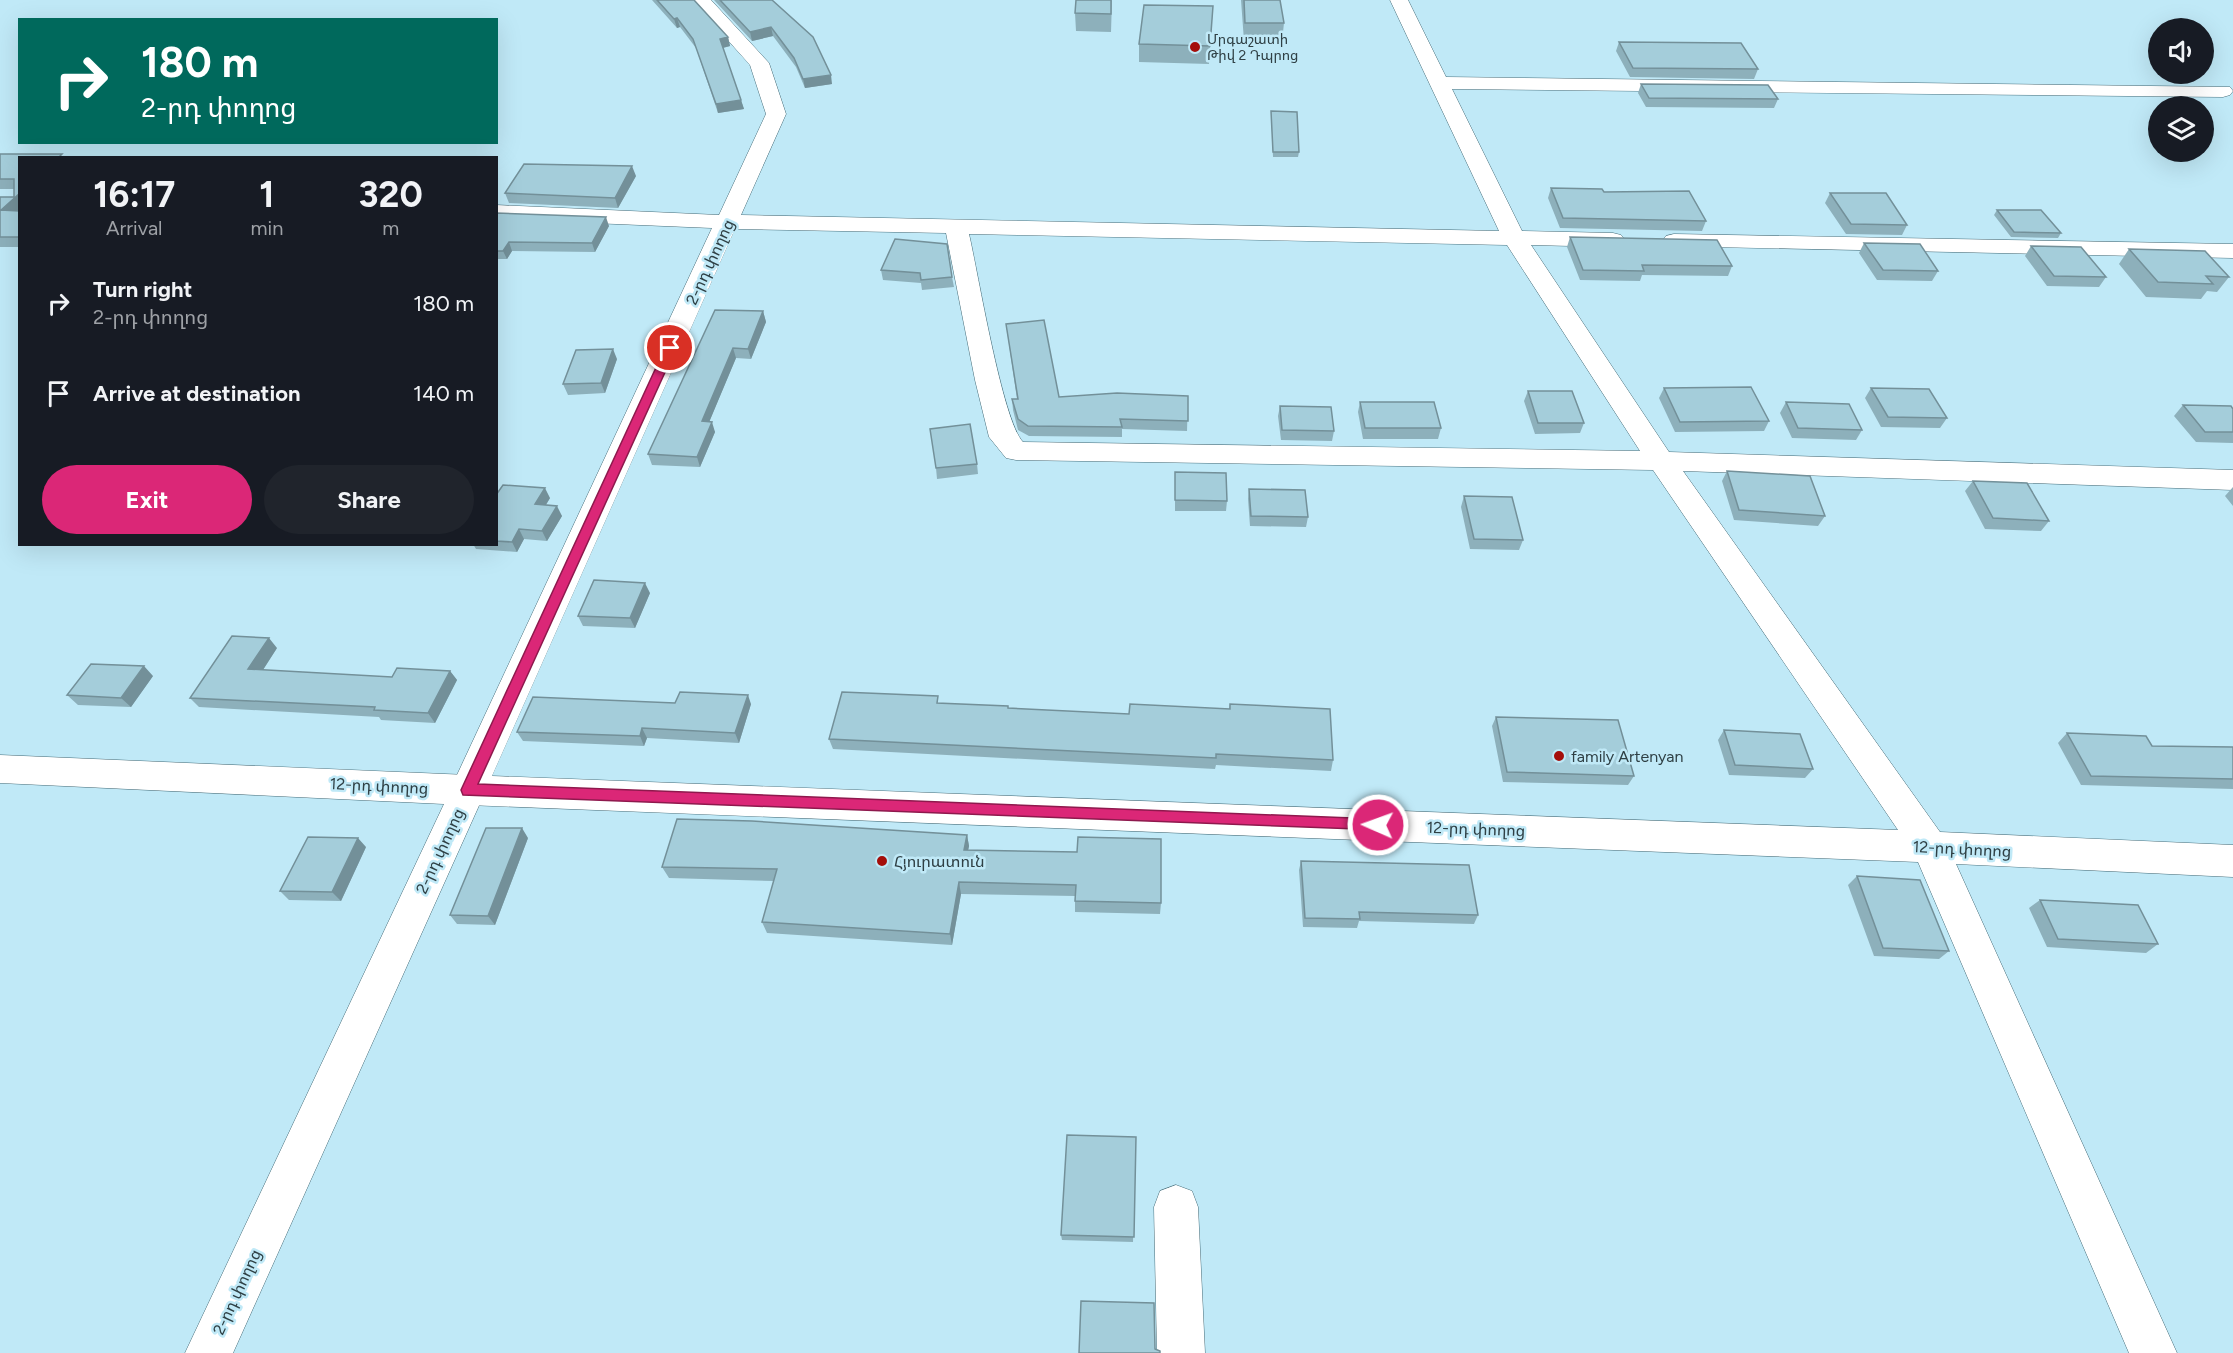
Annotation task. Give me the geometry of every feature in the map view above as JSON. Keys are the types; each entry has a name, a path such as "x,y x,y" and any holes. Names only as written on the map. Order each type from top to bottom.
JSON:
{"street":[{"name":"2-րդ փողոց","path":"209,1353 776,114 759,63 701,0"},
{"path":"1399,0 1514,238 1661,461 1930,847 2153,1353"},
{"path":"1441,83 2223,91"},
{"path":"498,213 728,222 2233,251"},
{"path":"956,226 1003,437 1016,451 1661,461 2233,480"},
{"name":"12-րդ փողոց","path":"0,769 2233,861"},
{"path":"1176,1207 1181,1353"}],"building":[{"path":"657,0 694,0 728,37 720,39 741,100 716,104 693,39 677,18 674,19"},
{"path":"720,0 772,0 813,37 831,75 803,79 794,58 771,27 750,32"},
{"path":"1076,0 1111,0 1111,14 1075,13"},
{"path":"1244,0 1280,0 1284,23 1245,23"},
{"path":"1144,5 1213,6 1210,46 1139,44"},
{"path":"1619,42 1741,43 1758,69 1633,68"},
{"path":"1641,84 1768,85 1778,99 1649,98"},
{"path":"1271,111 1297,112 1299,152 1273,152"},
{"path":"0,154 62,154 60,156 18,156 18,195 1,210 18,211 18,237 0,237 0,197 14,197 14,179 0,179"},
{"path":"524,164 632,166 615,198 505,193"},
{"path":"1551,188 1602,189 1604,192 1689,191 1706,221 1563,218"},
{"path":"1830,193 1886,193 1907,225 1851,224"},
{"path":"1997,210 2041,210 2061,233 2014,232"},
{"path":"498,213 606,217 592,243 509,242 503,251 498,251"},
{"path":"1570,237 1717,240 1732,266 1642,265 1644,271 1583,270"},
{"path":"895,239 947,244 952,277 921,280 920,273 881,270"},
{"path":"1864,243 1920,244 1938,271 1883,270"},
{"path":"2031,246 2081,247 2106,277 2054,276"},
{"path":"2129,249 2205,251 2229,277 2206,276 2213,284 2158,282"},
{"path":"715,310 763,311 748,349 733,348 702,421 712,422 697,457 648,454"},
{"path":"1044,320 1059,397 1117,393 1188,396 1188,421 1120,419 1122,427 1028,426 1018,419 1012,399 1018,399 1006,324"},
{"path":"613,349 601,383 563,384 576,350"},
{"path":"1751,387 1769,421 1680,422 1664,388"},
{"path":"1871,388 1929,389 1947,418 1888,417"},
{"path":"1528,391 1572,391 1584,423 1538,423"},
{"path":"1360,402 1434,402 1441,428 1365,428"},
{"path":"1786,402 1849,404 1862,430 1798,428"},
{"path":"2183,405 2231,406 2233,432 2205,432"},
{"path":"1280,406 1331,407 1334,431 1282,430"},
{"path":"970,424 977,464 936,468 930,429"},
{"path":"1727,471 1810,476 1825,516 1739,510"},
{"path":"1175,472 1226,473 1227,501 1175,500"},
{"path":"1973,481 2027,483 2049,521 1993,518"},
{"path":"503,485 545,488 535,504 557,506 542,531 519,529 512,542 498,541 498,492"},
{"path":"1249,489 1305,490 1308,517 1251,516"},
{"path":"1464,496 1512,497 1523,540 1474,539"},
{"path":"594,580 645,583 630,618 578,616"},
{"path":"232,636 269,638 248,669 392,677 397,668 450,671 428,713 374,710 375,707 190,698"},
{"path":"91,664 144,666 121,698 67,695"},
{"path":"680,692 748,695 735,733 642,728 640,736 517,732 533,697 675,703"},
{"path":"842,692 938,696 937,703 1129,714 1130,704 1230,709 1230,704 1330,709 1333,760 1216,754 1216,758 829,739"},
{"name":"family Artenyan","path":"1496,717 1618,720 1634,776 1507,772"},
{"path":"1724,730 1800,734 1813,769 1735,765"},
{"path":"2067,733 2146,736 2152,746 2233,747 2233,779 2091,776"},
{"path":"677,819 752,821 967,835 964,850 1077,852 1078,837 1161,839 1161,903 1075,901 1076,885 959,882 950,934 762,922 777,869 662,867"},
{"path":"486,828 522,828 488,916 450,915"},
{"path":"308,837 358,838 332,892 280,891"},
{"path":"1301,861 1469,865 1478,915 1359,912 1360,919 1305,918"},
{"path":"1857,876 1920,880 1949,951 1883,948"},
{"path":"2040,900 2138,905 2158,944 2058,939"},
{"path":"1067,1135 1136,1137 1134,1237 1061,1235"},
{"path":"1081,1301 1154,1303 1155,1349 1160,1353 1079,1353"}],"place":[{"name":"Մրգաշատի Թիվ 2 Դպրոց","path":"1195,47"},
{"name":"family Artenyan","path":"1559,756"},
{"name":"Հյուրատուն","path":"882,861"}],"route":[{"path":"670,348 468,790 1378,825"}]}
